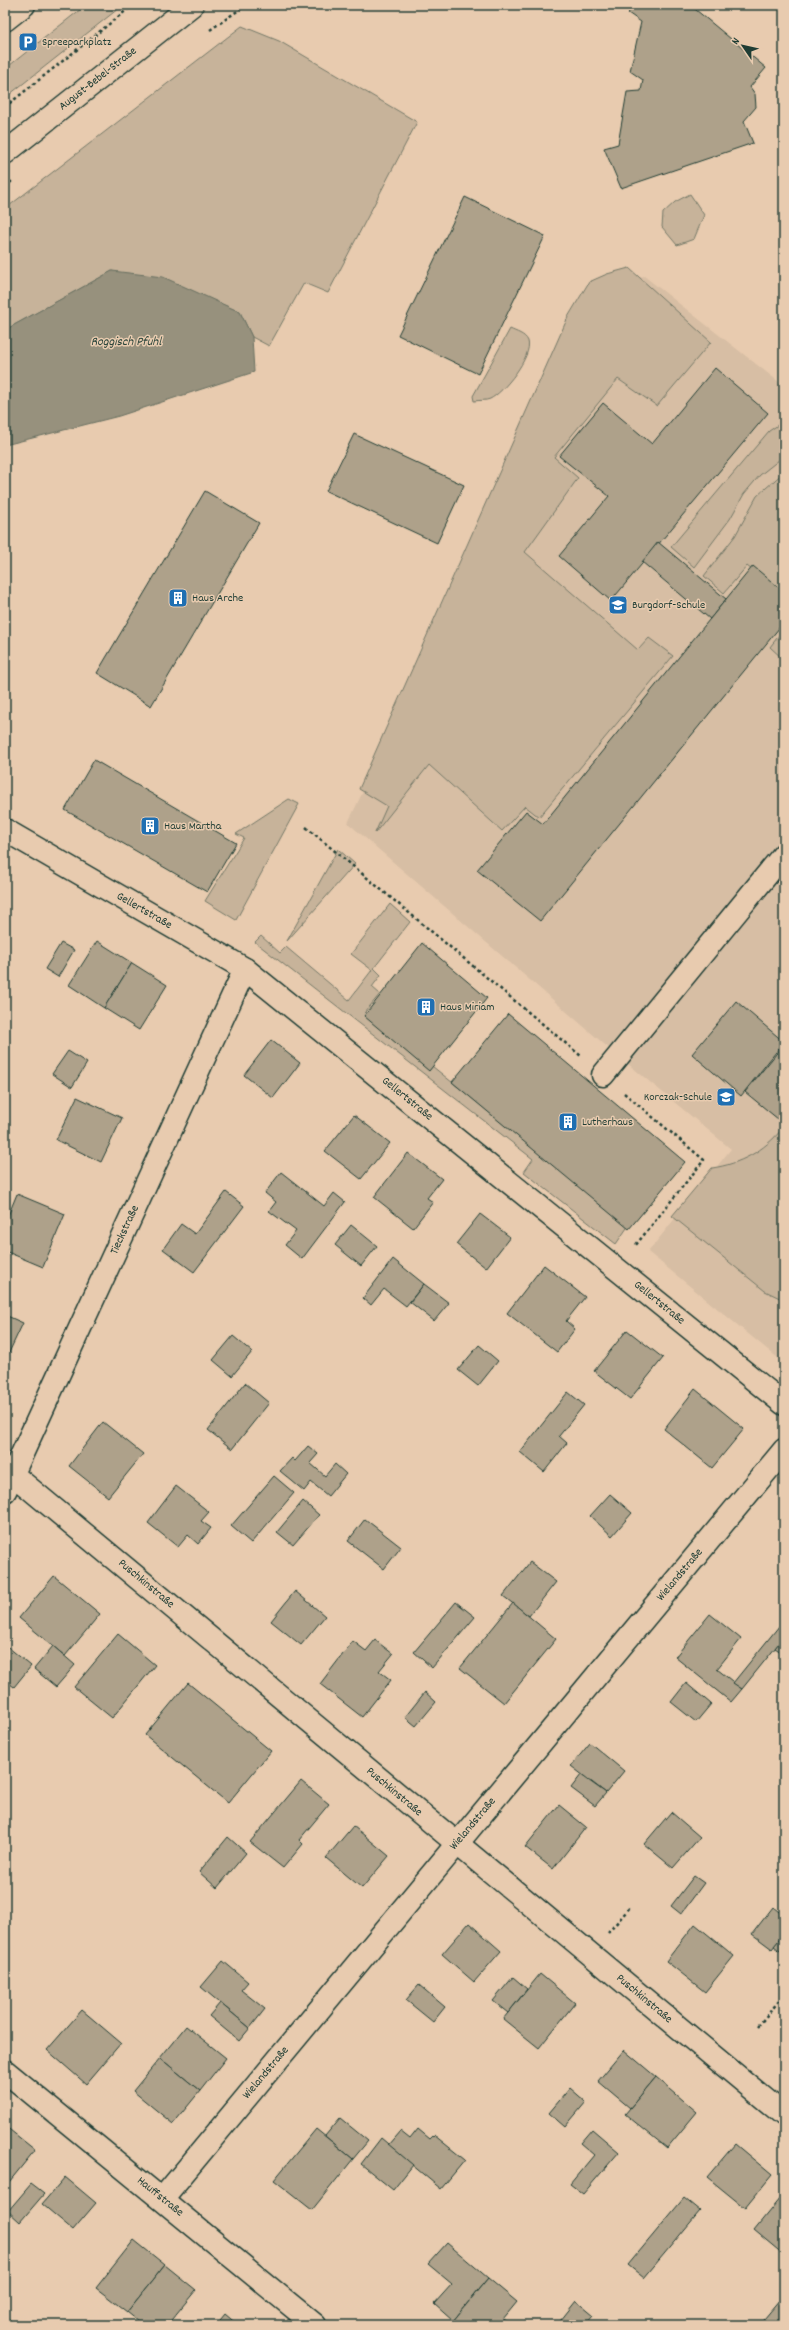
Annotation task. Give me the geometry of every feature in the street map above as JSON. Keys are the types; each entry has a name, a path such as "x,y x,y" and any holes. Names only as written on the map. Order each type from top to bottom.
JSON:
{"street":[{"path":"5,20 24,5"},
{"name":"August-Bebel-Straße","path":"5,153 192,5"},
{"name":"Gellertstraße","path":"5,830 245,969 784,1404"},
{"path":"603,1075 784,854"},
{"name":"Tieckstraße","path":"8,1478 245,969"},
{"name":"Wielandstraße","path":"162,2199 784,1450"},
{"name":"Puschkinstraße","path":"8,1478 456,1844 784,2115"},
{"name":"Hauffstraße","path":"5,2071 315,2325"}],"path":[{"path":"5,107 133,5"},
{"path":"306,827 704,1160 616,1268"},
{"path":"590,1955 631,1906"},
{"path":"758,2026 784,1995"}],"shaded area":[{"path":"86,5 123,5 5,98 5,69"},
{"path":"242,26 279,41 417,122 328,293 304,283 269,346 252,337 240,312 212,300 112,271 5,330 5,209"},
{"path":"690,194 704,215 694,239 677,245 662,227 663,213 675,202"},
{"path":"629,268 711,342 657,406 618,379 554,457 578,478 525,552 638,650 649,638 673,656 539,817 525,806 502,831 429,765 375,833 387,806 359,789 568,317 589,282 607,274"},
{"name":"Burgdorf-Schule","path":"644,276 784,386 784,1363 648,1252 731,1149 604,1044 348,823 594,305 624,281"},
{"path":"510,329 523,335 528,341 526,356 522,364 509,382 496,395 488,400 474,401 473,396"},
{"path":"784,421 784,456 760,475 744,494 730,519 694,567 671,547 769,431"},
{"path":"784,472 784,596 747,566 724,593 704,576 735,536 757,496"},
{"path":"784,629 784,657 783,659 770,647"},
{"path":"289,799 299,804 236,920 205,901 244,838 236,834"},
{"path":"338,849 355,864 287,941"},
{"path":"390,904 410,922 374,968 381,975 372,987 380,994 365,1012 629,1225 616,1244 524,1172 533,1159 255,942 261,936 280,953 286,947 349,1000 372,970 351,954"},
{"path":"782,1129 784,1131 784,1300 765,1291 672,1216 712,1168 742,1160 751,1155 767,1144"}],"water":[{"name":"Roggisch Pfuhl","path":"112,271 163,277 240,312 252,337 254,372 119,416 5,445 5,330"}],"building":[{"path":"636,5 690,5 766,68 750,87 755,94 756,107 744,121 753,143 621,188 604,148 618,144 627,92 641,91 643,80 630,71 641,22 628,13"},
{"path":"465,197 545,236 478,374 398,335"},
{"path":"715,368 768,413 611,601 559,556 609,496 559,456 603,403 652,444"},
{"path":"354,434 464,485 437,543 326,491"},
{"name":"Haus Arche","path":"205,491 259,523 151,706 97,673"},
{"path":"658,542 726,599 710,619 642,562"},
{"path":"753,566 784,592 784,622 540,921 477,870 526,811 543,824"},
{"name":"Haus Martha","path":"94,760 236,843 207,892 65,810"},
{"path":"97,941 132,963 104,1008 69,985"},
{"path":"61,943 74,950 58,977 45,969"},
{"name":"Haus Miriam","path":"422,943 487,998 429,1071 364,1016"},
{"path":"132,963 167,985 139,1030 104,1008"},
{"path":"736,1001 784,1042 741,1096 692,1054"},
{"name":"Lutherhaus","path":"508,1014 685,1162 629,1229 452,1082"},
{"path":"271,1040 300,1063 273,1098 244,1075"},
{"path":"781,1048 784,1051 784,1124 745,1092"},
{"path":"68,1051 87,1063 72,1087 52,1074"},
{"path":"77,1097 122,1118 101,1162 56,1140"},
{"path":"354,1115 390,1143 361,1179 325,1151"},
{"path":"408,1153 442,1179 427,1198 433,1202 413,1228 374,1197"},
{"path":"281,1172 324,1206 334,1193 345,1202 302,1259 285,1245 296,1231 269,1211 276,1202 265,1193"},
{"path":"226,1192 244,1206 194,1272 163,1249 181,1224 195,1234"},
{"path":"17,1194 65,1214 43,1267 5,1251 5,1223"},
{"path":"480,1214 510,1237 486,1268 456,1244"},
{"path":"351,1225 377,1246 361,1266 335,1245"},
{"path":"393,1259 424,1284 406,1306 384,1289 371,1305 363,1298"},
{"path":"544,1265 585,1297 566,1321 575,1329 557,1352 507,1313"},
{"path":"424,1284 449,1303 434,1321 410,1302"},
{"path":"5,1315 23,1323 5,1361"},
{"path":"627,1330 663,1358 630,1399 594,1371"},
{"path":"233,1336 252,1352 232,1376 213,1360"},
{"path":"479,1345 498,1361 478,1386 458,1370"},
{"path":"245,1383 269,1403 232,1449 208,1430"},
{"path":"695,1389 744,1429 712,1468 664,1429"},
{"path":"568,1392 584,1405 559,1436 567,1443 544,1472 520,1452"},
{"path":"103,1422 143,1454 108,1497 69,1466"},
{"path":"308,1446 318,1454 310,1463 325,1476 335,1464 346,1474 328,1496 311,1482 304,1491 280,1471 292,1458 295,1461"},
{"path":"274,1476 294,1493 251,1543 231,1526"},
{"path":"176,1486 209,1512 201,1521 211,1528 198,1544 188,1535 178,1547 148,1523"},
{"path":"610,1494 632,1513 612,1536 590,1516"},
{"path":"303,1501 319,1515 293,1545 277,1532"},
{"path":"365,1519 401,1547 384,1569 348,1541"},
{"path":"530,1562 556,1582 529,1616 503,1596"},
{"path":"54,1576 100,1614 65,1656 19,1618"},
{"path":"295,1591 325,1616 301,1645 271,1621"},
{"path":"456,1602 475,1617 432,1668 414,1652"},
{"path":"513,1603 556,1639 504,1703 460,1668"},
{"path":"710,1614 741,1639 717,1669 742,1689 731,1702 675,1657"},
{"path":"784,1620 784,1637 742,1689 733,1683"},
{"path":"118,1634 155,1665 112,1718 74,1687"},
{"path":"784,1637 784,1654 775,1648"},
{"path":"375,1640 393,1654 379,1671 391,1680 362,1717 320,1684 353,1641 366,1651"},
{"path":"53,1646 75,1665 56,1687 34,1669"},
{"path":"8,1647 31,1666 14,1687 5,1680 5,1651"},
{"path":"188,1683 271,1751 228,1803 145,1735"},
{"path":"686,1683 711,1704 696,1722 671,1702"},
{"path":"425,1692 436,1702 416,1726 405,1717"},
{"path":"590,1743 624,1771 606,1793 571,1766"},
{"path":"581,1775 606,1793 595,1806 571,1788"},
{"path":"301,1781 329,1804 299,1840 303,1844 283,1868 250,1842"},
{"path":"559,1805 586,1827 553,1869 525,1847"},
{"path":"671,1812 700,1837 673,1868 644,1844"},
{"path":"353,1826 389,1856 362,1888 326,1858"},
{"path":"228,1837 246,1853 217,1888 199,1872"},
{"path":"694,1876 704,1883 681,1914 671,1906"},
{"path":"773,1907 784,1916 784,1934 772,1949 752,1934"},
{"path":"469,1923 501,1951 474,1982 442,1954"},
{"path":"695,1924 734,1956 705,1992 666,1961"},
{"path":"784,1934 784,1954 774,1946"},
{"path":"223,1961 248,1982 241,1990 265,2009 250,2028 201,1987"},
{"path":"540,1974 575,2003 539,2048 503,2019"},
{"path":"513,1977 527,1989 508,2013 493,2001"},
{"path":"419,1985 445,2007 433,2022 406,2000"},
{"path":"220,2003 250,2028 239,2041 209,2016"},
{"path":"82,2010 121,2043 86,2084 47,2050"},
{"path":"186,2026 226,2058 200,2091 160,2058"},
{"path":"624,2050 656,2077 630,2108 598,2081"},
{"path":"160,2058 200,2091 173,2124 133,2091"},
{"path":"656,2077 697,2112 667,2148 625,2114"},
{"path":"570,2088 586,2102 565,2127 549,2113"},
{"path":"340,2118 368,2141 353,2159 325,2136"},
{"path":"5,2126 35,2150 5,2187"},
{"path":"316,2129 353,2159 312,2210 274,2180"},
{"path":"418,2129 430,2139 434,2135 465,2160 441,2189 388,2145 400,2131 410,2139"},
{"path":"592,2129 619,2152 583,2194 570,2184 594,2155 580,2143"},
{"path":"381,2138 413,2165 393,2190 361,2164"},
{"path":"735,2144 772,2175 745,2208 707,2177"},
{"path":"65,2177 96,2203 73,2230 42,2204"},
{"path":"31,2184 44,2194 20,2222 8,2211"},
{"path":"784,2193 784,2255 754,2230"},
{"path":"684,2198 700,2211 644,2278 628,2265"},
{"path":"134,2240 165,2265 127,2312 96,2288"},
{"path":"447,2243 488,2278 453,2321 434,2304 452,2284 428,2264"},
{"path":"165,2265 196,2290 167,2325 143,2325 127,2312"},
{"path":"488,2278 517,2302 503,2319 509,2324 458,2325 453,2321"},
{"path":"780,2300 784,2303 784,2325 759,2325"},
{"path":"576,2301 594,2316 586,2325 557,2325"},
{"path":"225,2314 238,2325 216,2325"}],"place":[{"name":"Spreeparkplatz","path":"28,42"},
{"name":"Haus Arche","path":"178,598"},
{"name":"Burgdorf-Schule","path":"618,605"},
{"name":"Haus Martha","path":"150,826"},
{"name":"Haus Miriam","path":"426,1007"},
{"name":"Korczak-Schule","path":"726,1097"},
{"name":"Lutherhaus","path":"568,1122"}]}
